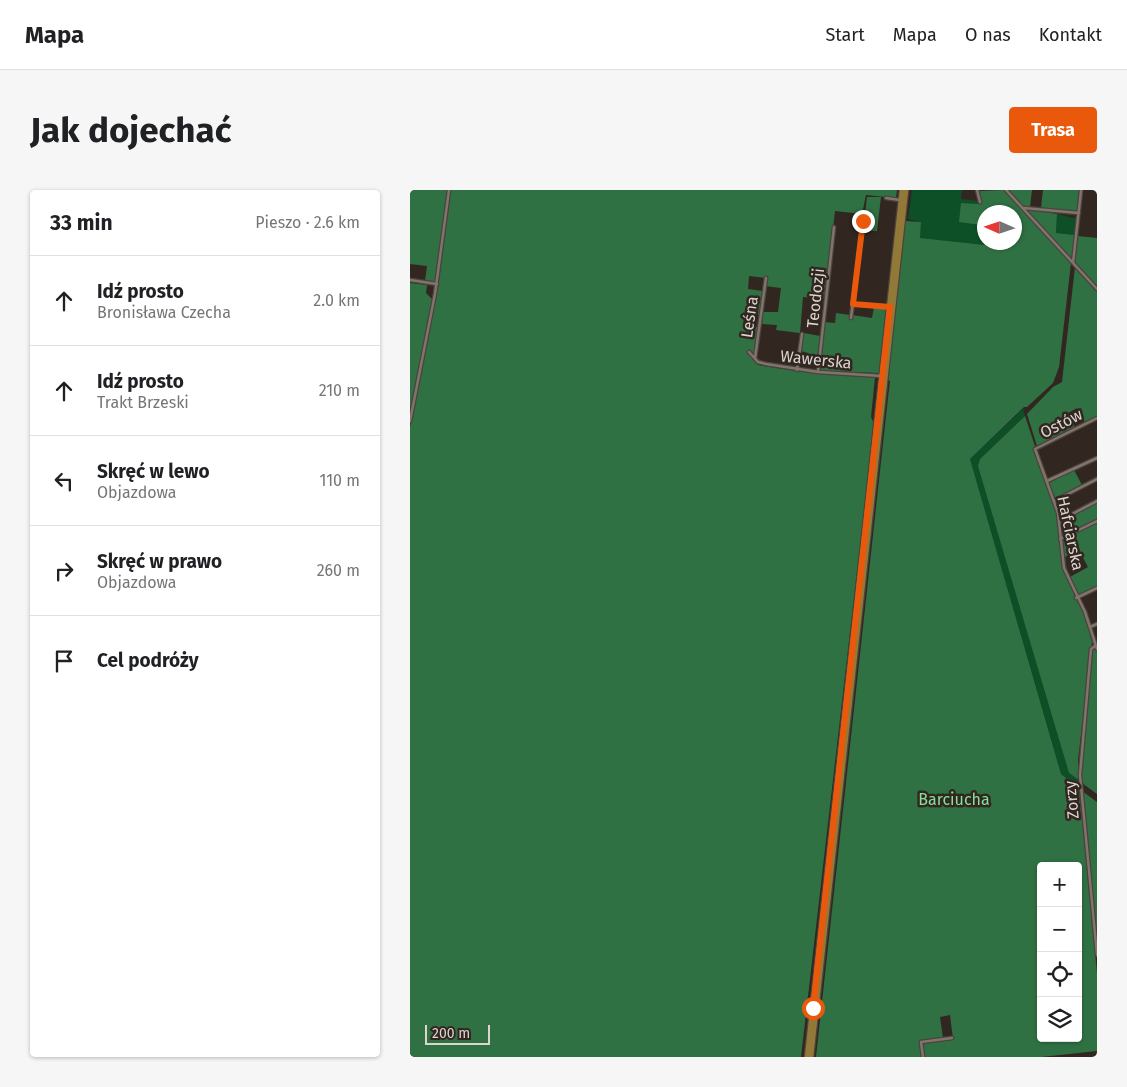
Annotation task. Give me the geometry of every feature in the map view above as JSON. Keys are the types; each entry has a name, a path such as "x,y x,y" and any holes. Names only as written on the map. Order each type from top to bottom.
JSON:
{"main road":[{"path":"809,1057 884,376 901,200 904,190"},
{"path":"891,307 904,190"}],"street":[{"path":"410,421 437,284 449,190"},
{"path":"977,190 980,202"},
{"path":"1006,190 1097,289"},
{"path":"1073,263 1081,191"},
{"path":"886,198 901,200"},
{"path":"1023,208 1079,213"},
{"path":"851,318 863,221"},
{"name":"Teodozji","path":"818,372 834,226"},
{"name":"Leśna","path":"756,359 766,278"},
{"path":"410,280 437,284"},
{"path":"853,304 891,307"},
{"path":"796,370 802,334"},
{"name":"Wawerska","path":"749,352 761,363 796,370 884,376"},
{"name":"Ostów","path":"1036,449 1097,418"},
{"name":"Hafciarska","path":"1036,449 1059,521 1064,568 1090,627 1097,649"},
{"path":"1047,481 1097,458"},
{"path":"1054,501 1097,479"},
{"path":"1059,521 1097,501"},
{"path":"1060,539 1097,522"},
{"path":"1076,598 1097,588"},
{"path":"1090,627 1097,624"},
{"name":"Zorzy","path":"1095,646 1090,650 1080,769 1097,955"},
{"path":"923,1057 921,1042 952,1038"}],"green space":[{"path":"410,190 447,190 436,283 425,281 427,266 410,264"},
{"path":"451,190 897,190 896,198 866,195 862,214 835,211 825,299 803,297 800,333 776,330 777,325 762,324 763,312 778,312 781,288 765,286 766,278 749,276 748,289 763,291 760,315 745,312 743,324 759,327 756,361 758,365 796,371 875,377 871,417 874,424 801,1057 410,1057 410,427 438,288"},
{"path":"912,190 962,190 961,199 979,201 978,204 961,203 977,221 977,244 919,238 921,222 908,219"},
{"name":"Barciucha","path":"1004,190 1018,205 977,205 977,224 959,222 961,203 980,204 982,201 979,191"},
{"path":"1008,190 1032,190 1030,207 1023,206"},
{"path":"1043,190 1079,190 1077,211 1041,208"},
{"path":"867,197 881,197 877,231 863,230"},
{"path":"1026,209 1057,214 1056,233 1075,235 1072,259"},
{"name":"Barciucha","path":"1022,210 1071,263 1059,367 1053,383 1027,407 1024,407 970,459 1061,774 1079,789 1097,973 1097,1051 1041,1057 924,1057 922,1043 953,1039 950,1015 940,1017 943,1038 919,1041 921,1057 816,1057 890,381 888,380 905,221 921,222 920,238 977,244 977,250 1022,250"},
{"path":"1057,214 1077,219 1075,235 1056,233"},
{"path":"1078,236 1097,238 1097,287 1075,264"},
{"path":"1075,267 1097,291 1097,417 1085,423 1077,408 1068,413 1075,428 1037,446 1027,414 1053,387 1062,382"},
{"path":"410,283 427,285 426,293 433,300 410,416"},
{"path":"874,307 886,308 879,373 819,371 824,322 835,323 836,313 850,315 851,319 852,315 872,318"},
{"path":"804,333 820,336 817,362 808,361 808,353 801,351"},
{"path":"1023,409 1025,416 980,459 1069,773 1079,780 1079,789 1061,774 970,459"},
{"path":"1025,416 1057,513 1063,566 1076,599 1084,613 1092,642 1078,760 1079,780 1069,773 978,466 980,459"},
{"path":"1074,470 1082,485 1055,500 1049,483"},
{"path":"1097,502 1097,520 1062,537 1060,521"},
{"path":"1097,522 1097,587 1076,598 1070,577 1088,567 1079,550 1065,557 1067,572 1064,564 1062,542"},
{"path":"1096,649 1097,794 1082,783 1081,763 1092,650"},
{"path":"1082,791 1097,802 1097,941 1083,798"}],"route":[{"path":"813,1008 890,307 853,304 863,221"}]}
